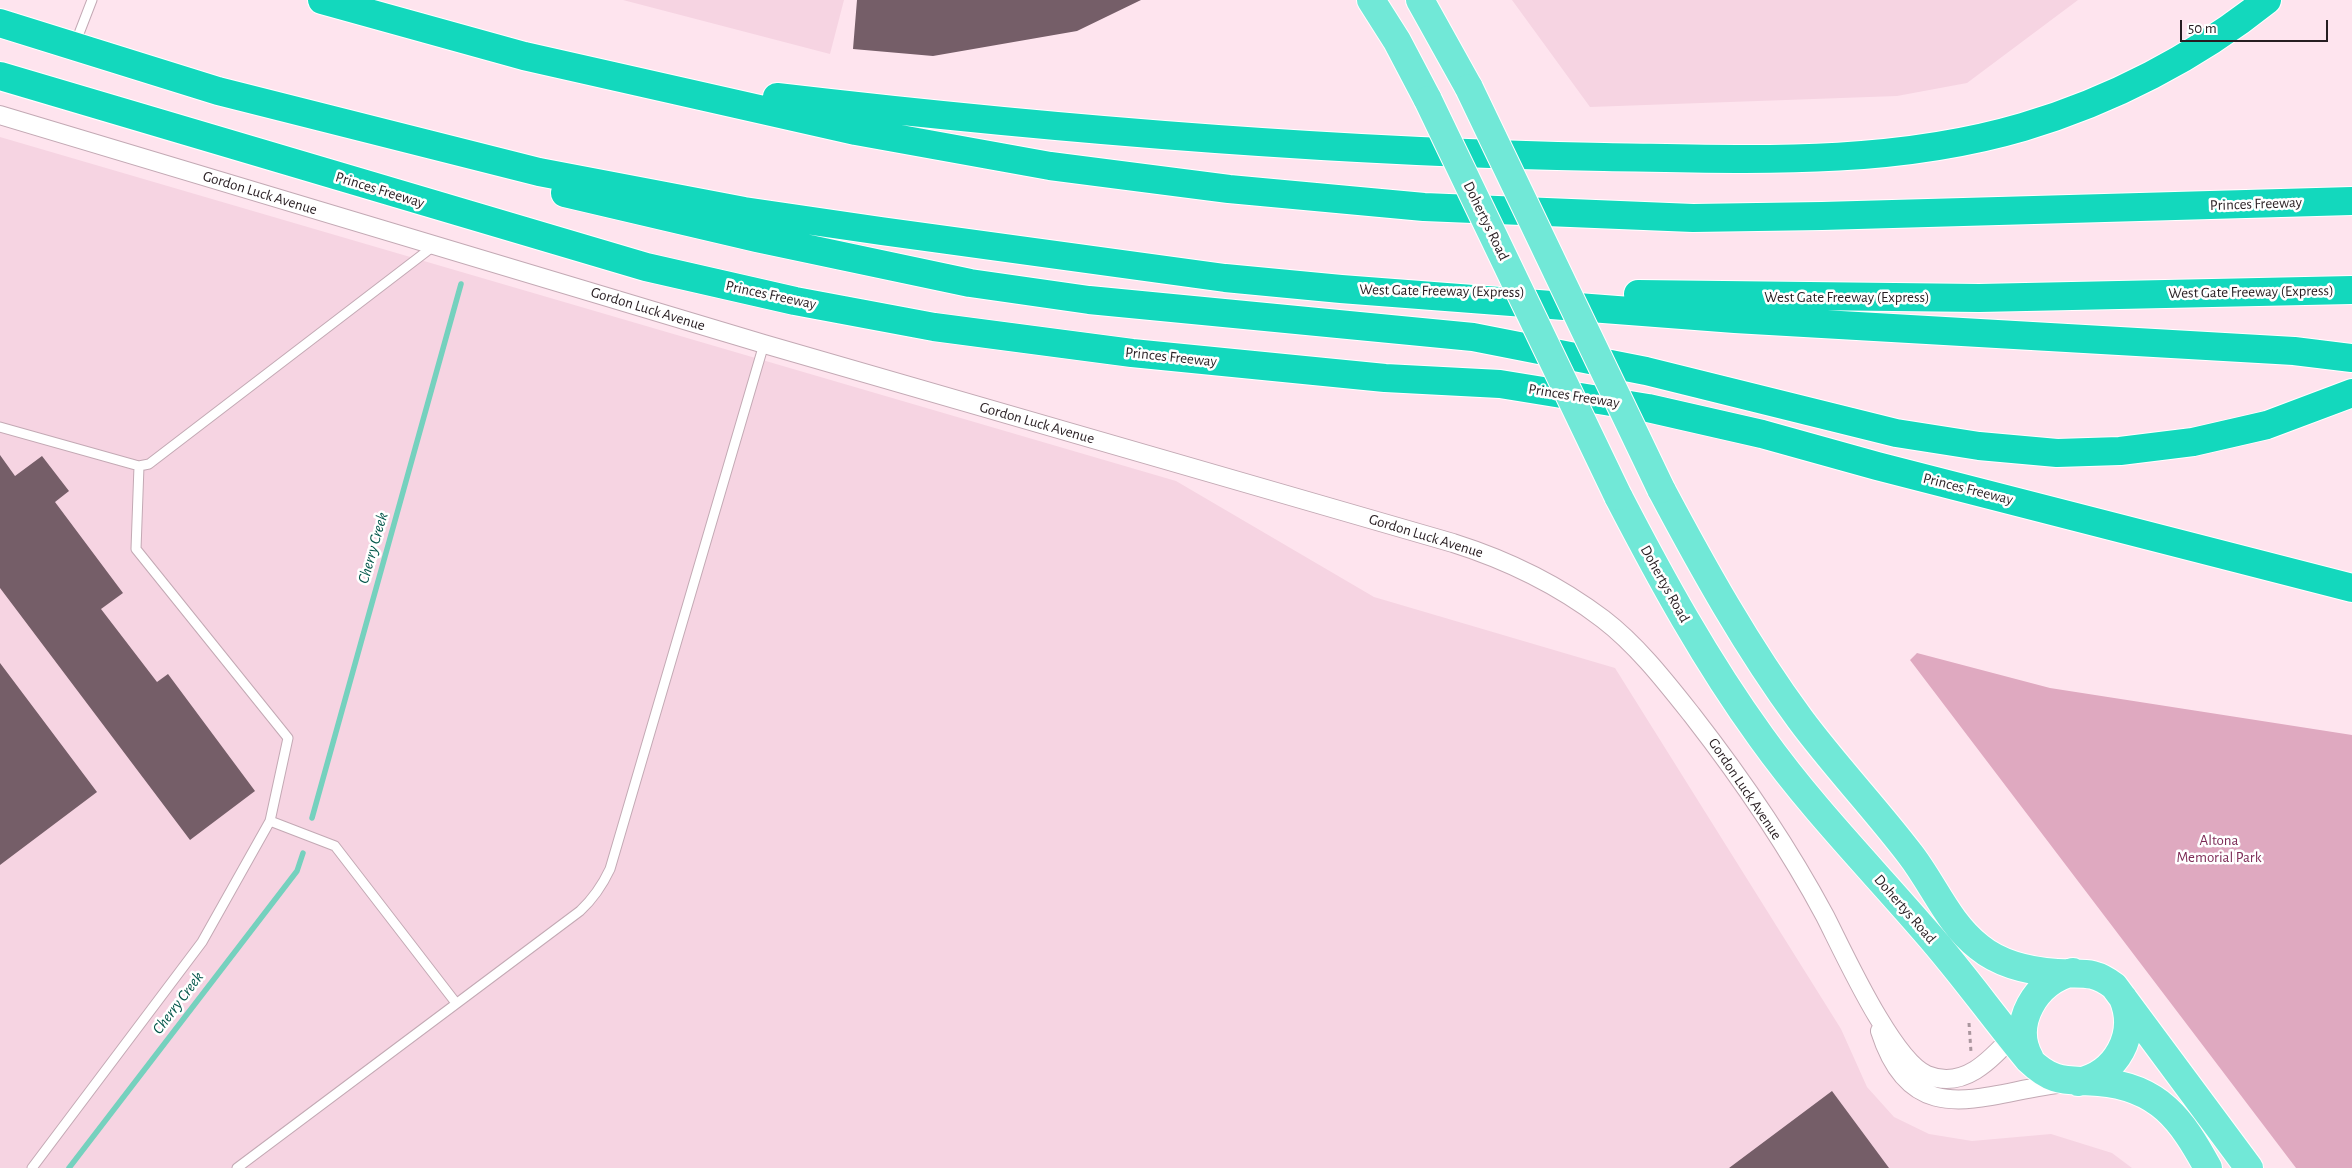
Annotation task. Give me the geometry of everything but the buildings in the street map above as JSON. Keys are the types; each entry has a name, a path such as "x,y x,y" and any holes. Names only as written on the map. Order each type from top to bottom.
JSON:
{"highway":[{"name":"Princes Freeway","path":"322,0 524,56 856,131 1050,166 1229,189 1424,207 1693,218 2352,201"},
{"path":"524,56 735,92 864,107 1176,136 1336,148 1560,156 1799,160 1948,144 2023,127 2097,100 2168,66 2236,25 2267,0"},
{"path":"0,23 218,91 591,201 970,283 1089,300 1473,337 1646,371 1896,433 1970,445 2057,453 2120,451 2193,442 2267,425 2325,405 2352,393"},
{"name":"Princes Freeway","path":"0,76 646,268 794,301 934,327 1132,354 1385,378 1500,384 1648,408 1762,434 1877,466 2352,588"},
{"path":"218,91 540,172 744,211 1215,277 1341,289 1735,319 2294,351 2352,358"},
{"name":"West Gate Freeway (Express)","path":"1341,289 1970,298 2352,290"}],"main road":[{"name":"Dohertys Road","path":"1371,0 1428,100 1652,563 1698,641 1760,736 1818,811 2017,1031 2035,1066 2053,1078 2075,1082 2110,1083 2155,1100 2173,1114 2186,1128 2208,1168"},
{"name":"Dohertys Road","path":"1420,0 1469,88 1661,489 1723,600 1783,695 1825,752 1912,856 1961,930 1988,954 2012,965 2046,972 2074,972 2098,976 2114,986 2122,994 2249,1168"},
{"path":"2017,1031 2028,1008 2039,992 2058,977 2074,972"},
{"path":"2075,1082 2097,1074 2121,1052 2128,1026 2127,1011 2122,994"}],"street":[{"name":"Gordon Luck Avenue","path":"0,115 764,344 1453,543 1502,559 1559,589 1603,619 1639,653 1724,757 1812,893 1873,1011 1912,1064 1927,1075 1940,1078 1959,1078 1971,1074 1984,1065 2017,1031"},
{"name":"Gordon Luck Avenue","path":"1873,1011 1882,1039 1898,1072 1913,1087 1937,1097 1954,1101 1971,1100 2029,1087 2075,1082"}],"lane":[{"path":"74,45 92,0"},
{"path":"0,427 139,466 149,464 435,245"},
{"path":"237,1168 580,911 593,899 602,886 610,869 764,344"},
{"path":"32,1168 202,942 270,822 288,738 136,549 139,466"},
{"path":"270,822 335,846 456,1003"}],"shaded area":[{"path":"623,0 844,0 830,54"},
{"path":"1512,0 2078,0 1967,83 1897,96 1590,107"},
{"path":"0,137 1176,481 1374,597 1615,668 1841,1029 1867,1087 1894,1117 1929,1134 1972,1141 2051,1134 2112,1153 2132,1168 0,1168"}],"green space":[{"name":"Altona Memorial Park","path":"1917,653 2050,688 2352,735 2352,1168 2296,1168 1910,660"}],"waterway":[{"name":"Cherry Creek","path":"312,818 461,284"},
{"name":"Cherry Creek","path":"69,1168 297,871 303,853"}]}
